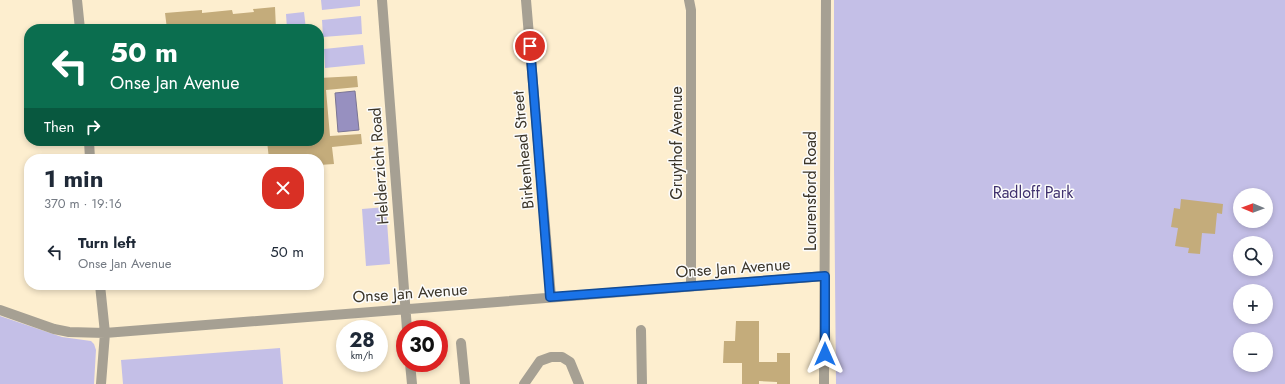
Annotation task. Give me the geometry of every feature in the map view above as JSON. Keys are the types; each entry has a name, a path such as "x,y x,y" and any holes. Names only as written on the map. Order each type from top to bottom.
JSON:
{"street":[{"path":"77,0 79,24"},
{"name":"Helderzicht Road","path":"382,0 406,320"},
{"name":"Birkenhead Street","path":"526,0 550,297"},
{"name":"Gruythof Avenue","path":"689,0 691,10 691,286"},
{"name":"Lourensford Road","path":"825,383 826,0"},
{"name":"Onse Jan Avenue","path":"0,310 69,332 104,333 405,308 825,276"},
{"path":"100,290 104,333 101,384"},
{"path":"641,330 642,384"},
{"path":"461,343 465,384"},
{"path":"524,384 540,361 551,357 562,357 570,362 579,384"},
{"path":"411,372 412,384"}],"green space":[{"path":"321,0 360,0 360,6 322,10"},
{"name":"Radloff Park","path":"834,0 1285,0 1285,384 836,384"},
{"path":"304,12 305,24 287,24 286,14"},
{"path":"361,16 362,34 324,37 324,24 322,24 322,20"},
{"path":"363,45 365,64 325,68 324,49"},
{"path":"386,207 390,264 366,266 362,209"},
{"path":"0,316 62,337 91,341 96,350 94,384 0,384"},
{"path":"280,348 283,384 123,384 121,360"}],"shaded area":[{"path":"355,91 359,130 338,132 335,93"}],"building":[{"path":"275,7 276,24 166,24 165,13 202,10 202,13 232,10 233,14 254,12 253,9"},
{"path":"357,76 358,87 326,90 330,136 361,134 362,144 332,147 334,164 324,165 324,154 268,154 268,146 324,146 324,78"},
{"path":"1181,199 1223,204 1222,214 1217,213 1215,234 1202,233 1200,254 1188,253 1189,248 1175,246 1178,228 1171,227 1174,208 1180,209"},
{"path":"736,321 759,321 759,362 777,362 777,353 790,353 790,384 777,384 777,382 759,381 759,384 742,384 742,363 723,363 724,341 735,341"}],"route":[{"path":"530,46 550,297 825,276 825,354"}]}
